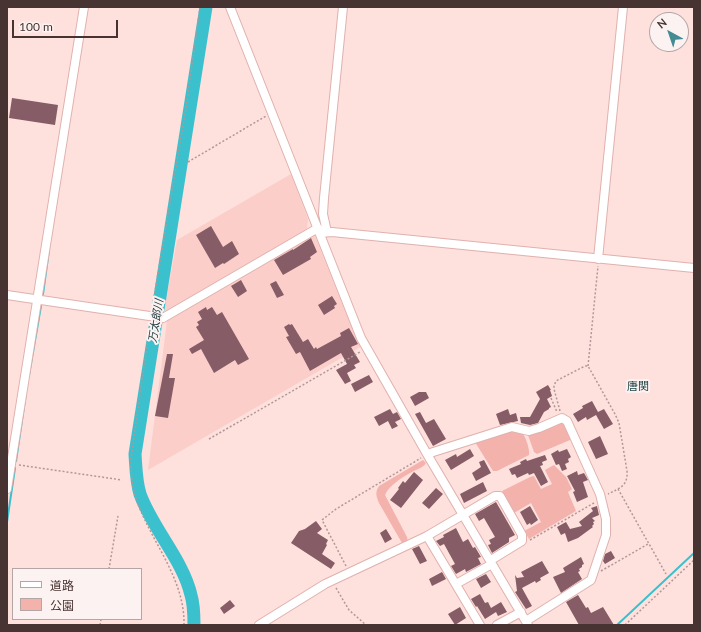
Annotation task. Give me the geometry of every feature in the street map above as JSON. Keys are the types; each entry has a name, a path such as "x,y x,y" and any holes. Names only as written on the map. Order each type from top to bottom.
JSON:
{"street":[{"path":"7,489 84,7"},
{"path":"230,7 272,113 322,231 361,338 427,454 464,514 527,623 588,584 593,576 606,535 606,519 601,498 567,420 561,419 529,431 512,427 427,454"},
{"path":"322,231 343,7"},
{"path":"598,259 623,7"},
{"path":"7,295 161,318 322,231 694,268"},
{"path":"259,625 332,580 350,573 427,536 495,496 500,496 522,535 522,541 492,562 456,584"},
{"path":"427,536 480,625"},
{"path":"497,625 521,612"}],"path":[{"path":"184,625 182,602 177,585 138,504 132,481 130,459 151,316 186,108 200,7"},
{"path":"188,162 272,113"},
{"path":"522,541 528,541 618,489 624,485 627,478 619,424 588,366 598,259"},
{"path":"209,439 367,348"},
{"path":"561,419 554,389 556,381 585,366 588,366"},
{"path":"551,398 561,419"},
{"path":"350,573 322,520 336,509 427,454"},
{"path":"11,464 122,480"},
{"path":"618,489 666,574"},
{"path":"109,568 118,516"},
{"path":"593,576 649,544"},
{"path":"625,625 694,560"},
{"path":"332,580 349,610 366,625"}],"shaded area":[{"path":"291,174 308,219 307,229 290,241 169,310 164,311 177,240"},
{"path":"311,235 315,236 346,313 362,346 148,470 167,321"}],"green space":[{"path":"559,422 567,426 572,437 570,440 537,454 534,452 528,435"},
{"path":"511,431 522,432 529,450 529,455 497,471 493,471 475,442"},
{"path":"423,460 426,463 423,466 397,482 387,491 385,495 407,537 408,542 402,543 379,503 376,492 379,486"},
{"path":"554,465 566,477 572,489 568,492 576,511 529,539 524,531 541,522 531,503 514,513 502,491 534,476 541,489 552,484 545,470"}],"building":[{"path":"12,98 58,105 55,125 9,118"},
{"path":"211,226 223,247 232,241 239,254 215,268 196,235"},
{"path":"311,238 317,252 310,257 311,259 283,275 274,260"},
{"path":"241,280 247,291 238,297 231,286"},
{"path":"276,281 284,295 277,298 270,284"},
{"path":"332,296 337,304 334,306 335,308 324,315 318,305"},
{"path":"206,307 207,310 212,307 217,315 222,312 249,359 238,365 235,360 214,373 201,349 192,354 189,349 204,340 196,327 199,325 197,322 202,319 198,312"},
{"path":"292,324 303,342 308,339 314,349 316,347 317,349 341,336 340,333 349,328 358,344 351,347 360,362 354,365 356,368 347,373 351,381 345,384 336,370 347,364 341,353 310,371 300,352 296,354 286,337 289,336 284,327"},
{"path":"167,354 173,354 169,378 175,378 168,418 155,416"},
{"path":"369,375 373,382 355,392 351,384"},
{"path":"548,385 552,396 547,399 551,407 544,412 538,423 530,425 521,423 520,417 530,417 540,399 536,392"},
{"path":"419,392 426,392 429,398 415,406 410,397"},
{"path":"592,401 598,412 604,409 613,424 604,429 596,415 587,420 586,417 578,422 573,414 583,408 582,406"},
{"path":"390,409 393,414 397,412 401,419 395,422 398,426 392,429 388,421 379,426 374,417"},
{"path":"508,409 510,415 516,413 518,421 500,425 496,414"},
{"path":"420,412 426,423 434,419 446,439 433,446 415,414"},
{"path":"600,436 608,454 596,459 588,442"},
{"path":"470,449 474,456 451,470 445,460 456,454 457,457"},
{"path":"567,449 571,457 568,459 569,462 565,464 567,469 562,471 559,464 556,465 551,454 558,450 559,452"},
{"path":"545,455 547,460 542,462 543,465 540,466 548,482 541,486 534,473 529,475 528,473 517,478 515,474 512,475 509,469 521,464 520,462 526,459 527,461"},
{"path":"484,460 491,473 476,481 472,473 481,467 479,462"},
{"path":"577,471 578,475 584,473 588,480 583,482 588,497 577,502 573,492 575,491 567,476"},
{"path":"414,472 423,480 401,508 390,500 399,489 398,488 403,481 405,483"},
{"path":"483,482 487,491 464,503 460,494"},
{"path":"436,488 443,494 429,509 422,503"},
{"path":"496,502 515,535 509,538 509,542 492,553 488,545 491,544 489,540 495,537 484,518 479,521 475,514"},
{"path":"530,506 538,520 531,525 530,523 527,525 520,512"},
{"path":"597,506 599,515 592,518 595,521 593,522 593,527 578,538 568,542 565,533 561,535 557,527 566,522 570,529 582,526 579,522 593,511 591,508"},
{"path":"316,521 322,529 317,533 328,540 322,554 335,563 331,569 291,543 299,531 305,529"},
{"path":"456,528 463,542 468,539 473,548 475,547 481,557 478,558 481,564 466,572 465,569 456,574 451,566 455,564 444,544 440,546 436,541 444,537 443,535"},
{"path":"386,529 392,539 385,543 380,533"},
{"path":"419,546 427,561 420,564 412,549"},
{"path":"611,551 615,558 605,564 603,561 605,554"},
{"path":"581,557 584,564 578,572 582,579 561,593 553,577 565,572 563,568"},
{"path":"542,561 549,573 540,578 541,580 536,583 535,581 522,588 532,606 526,609 515,592 517,591 515,575 517,578 524,577 521,572"},
{"path":"442,572 446,579 432,586 429,579"},
{"path":"486,574 491,582 481,588 476,579"},
{"path":"480,594 485,603 488,602 491,608 501,602 507,612 498,616 496,612 485,619 471,599"},
{"path":"578,595 591,613 603,607 614,625 579,625 566,602"},
{"path":"230,600 235,606 224,614 220,608"},
{"path":"460,607 466,618 455,625 448,614"}],"waterway":[{"name":"万太郎川","path":"194,625 193,602 187,582 175,557 145,507 140,494 135,454 206,7"},
{"path":"43,294 49,250"},
{"path":"29,375 41,306"},
{"path":"16,461 26,393"},
{"path":"7,522 15,468"},
{"path":"617,625 694,553"}],"district":[{"name":"唐関","path":"638,386"}]}
